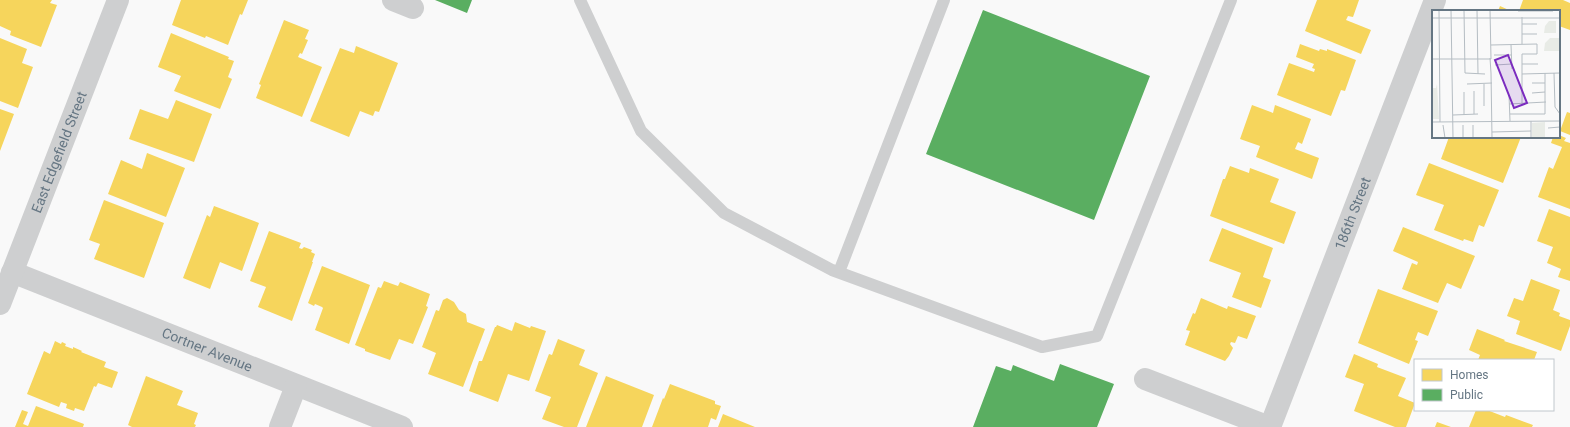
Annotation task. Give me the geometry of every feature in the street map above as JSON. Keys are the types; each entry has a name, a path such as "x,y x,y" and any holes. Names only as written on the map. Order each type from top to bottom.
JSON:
{"street":[{"name":"East Edgefield Street","path":"0,304 118,0"},
{"path":"393,0 413,8"},
{"name":"186th Street","path":"1269,427 1435,0"},
{"name":"Cortner Avenue","path":"12,272 402,427"},
{"path":"1145,379 1269,427"},
{"path":"280,427 296,386"}],"lane":[{"path":"580,0 641,131 724,213 839,272 1042,347 1097,336 1231,0"},
{"path":"839,272 944,0"}],"building: Homes":[{"path":"0,0 52,0 50,3 57,5 41,47 10,35 11,31 0,26"},
{"path":"181,0 248,0 242,15 240,14 228,45 172,25"},
{"path":"1317,0 1359,0 1353,17 1348,16 1346,20 1371,30 1361,54 1305,31"},
{"path":"1523,0 1563,0 1570,3 1570,30 1560,26 1560,10 1519,10"},
{"path":"1500,6 1509,10 1498,10"},
{"path":"284,20 309,30 305,39 308,40 302,54 300,53 298,57 322,67 302,117 256,98 261,85 259,84"},
{"path":"171,33 229,57 228,59 234,61 228,77 232,79 220,109 174,91 181,76 158,67"},
{"path":"0,38 27,49 22,63 33,67 18,108 0,101"},
{"path":"1300,44 1319,51 1320,49 1327,51 1327,49 1356,60 1345,91 1341,90 1331,116 1277,95 1289,63 1314,72 1315,69 1312,68 1314,64 1296,57"},
{"path":"356,46 398,63 379,112 375,111 373,116 360,111 349,137 310,121 340,48 354,53"},
{"path":"176,100 212,114 194,162 129,139 140,109 168,119"},
{"path":"1252,105 1273,113 1275,105 1311,119 1302,144 1298,142 1295,149 1319,158 1312,179 1256,157 1260,146 1240,139"},
{"path":"0,109 14,114 0,151"},
{"path":"1567,112 1570,113 1570,135 1560,131"},
{"path":"1560,135 1566,138 1564,141 1570,143 1570,209 1538,197 1549,167 1553,169 1562,147 1551,143 1553,138 1560,138"},
{"path":"1449,138 1521,138 1503,183 1441,159"},
{"path":"147,153 185,168 166,217 108,194 121,160 142,169"},
{"path":"1429,163 1499,190 1484,227 1479,225 1473,242 1464,239 1463,241 1434,230 1444,205 1416,195"},
{"path":"1230,166 1249,173 1250,168 1279,179 1270,202 1296,212 1284,244 1210,216 1223,179 1225,179"},
{"path":"104,200 164,223 144,278 94,259 100,244 89,240"},
{"path":"214,206 259,223 242,271 220,262 210,289 183,278 207,215 210,217"},
{"path":"1549,209 1570,217 1570,281 1558,277 1561,269 1547,263 1553,247 1537,241"},
{"path":"1403,227 1475,256 1461,289 1447,283 1438,303 1402,289 1412,263 1417,265 1418,262 1393,251"},
{"path":"1222,228 1273,248 1263,277 1271,280 1261,308 1232,297 1241,273 1209,261"},
{"path":"269,231 301,243 299,248 302,249 304,247 312,250 311,252 315,254 292,321 258,307 266,287 250,281"},
{"path":"322,266 370,285 349,344 315,330 323,308 315,304 314,306 308,303"},
{"path":"1531,279 1560,290 1553,310 1560,313 1559,316 1570,320 1570,326 1561,351 1516,334 1520,321 1507,316 1514,298 1523,301"},
{"path":"384,281 398,286 400,282 430,294 426,306 428,307 413,344 399,339 390,360 365,351 365,349 355,345 378,287 381,288"},
{"path":"1378,289 1438,311 1428,336 1418,332 1415,340 1418,341 1409,364 1358,343"},
{"path":"447,298 454,302 459,310 466,314 467,322 485,329 463,387 428,374 436,353 422,347 436,310 439,311 443,300"},
{"path":"1201,298 1227,309 1228,306 1256,316 1247,339 1238,336 1235,343 1231,342 1230,344 1233,348 1225,361 1185,345 1190,331 1186,330 1193,313 1195,314"},
{"path":"515,322 530,328 531,326 546,331 529,381 508,374 498,402 469,391 479,361 482,361 495,327 497,325 512,331"},
{"path":"1477,329 1505,340 1504,341 1537,352 1534,359 1478,359 1480,355 1469,350"},
{"path":"558,339 585,350 579,365 598,373 577,427 564,427 542,419 551,397 535,391 549,354 552,355"},
{"path":"55,341 61,344 62,342 66,344 65,346 73,349 73,347 82,351 81,352 106,362 104,367 118,372 112,388 98,383 96,387 94,386 84,411 75,408 74,411 66,408 67,404 61,402 59,407 27,394 44,351 50,354"},
{"path":"1354,354 1378,364 1377,367 1406,378 1398,396 1414,403 1414,406 1406,427 1395,427 1354,411 1364,384 1345,377"},
{"path":"146,376 183,391 177,405 198,413 194,424 196,425 195,427 132,427 128,425"},
{"path":"606,376 654,395 642,427 586,427"},
{"path":"670,384 715,401 715,404 721,406 716,420 711,418 708,427 652,427"},
{"path":"36,406 84,424 83,427 15,427 22,410 28,412 23,424 28,426"},
{"path":"1476,411 1490,411 1505,417 1506,415 1533,425 1532,427 1469,427"},
{"path":"723,414 755,427 718,427"},
{"path":"1437,422 1451,427 1435,427"}],"building: Public":[{"path":"435,0 472,0 467,13"},
{"path":"983,10 1150,76 1094,220 926,154"},
{"path":"1060,364 1114,384 1097,427 973,427 996,366 1011,371 1013,365 1054,381"}]}
